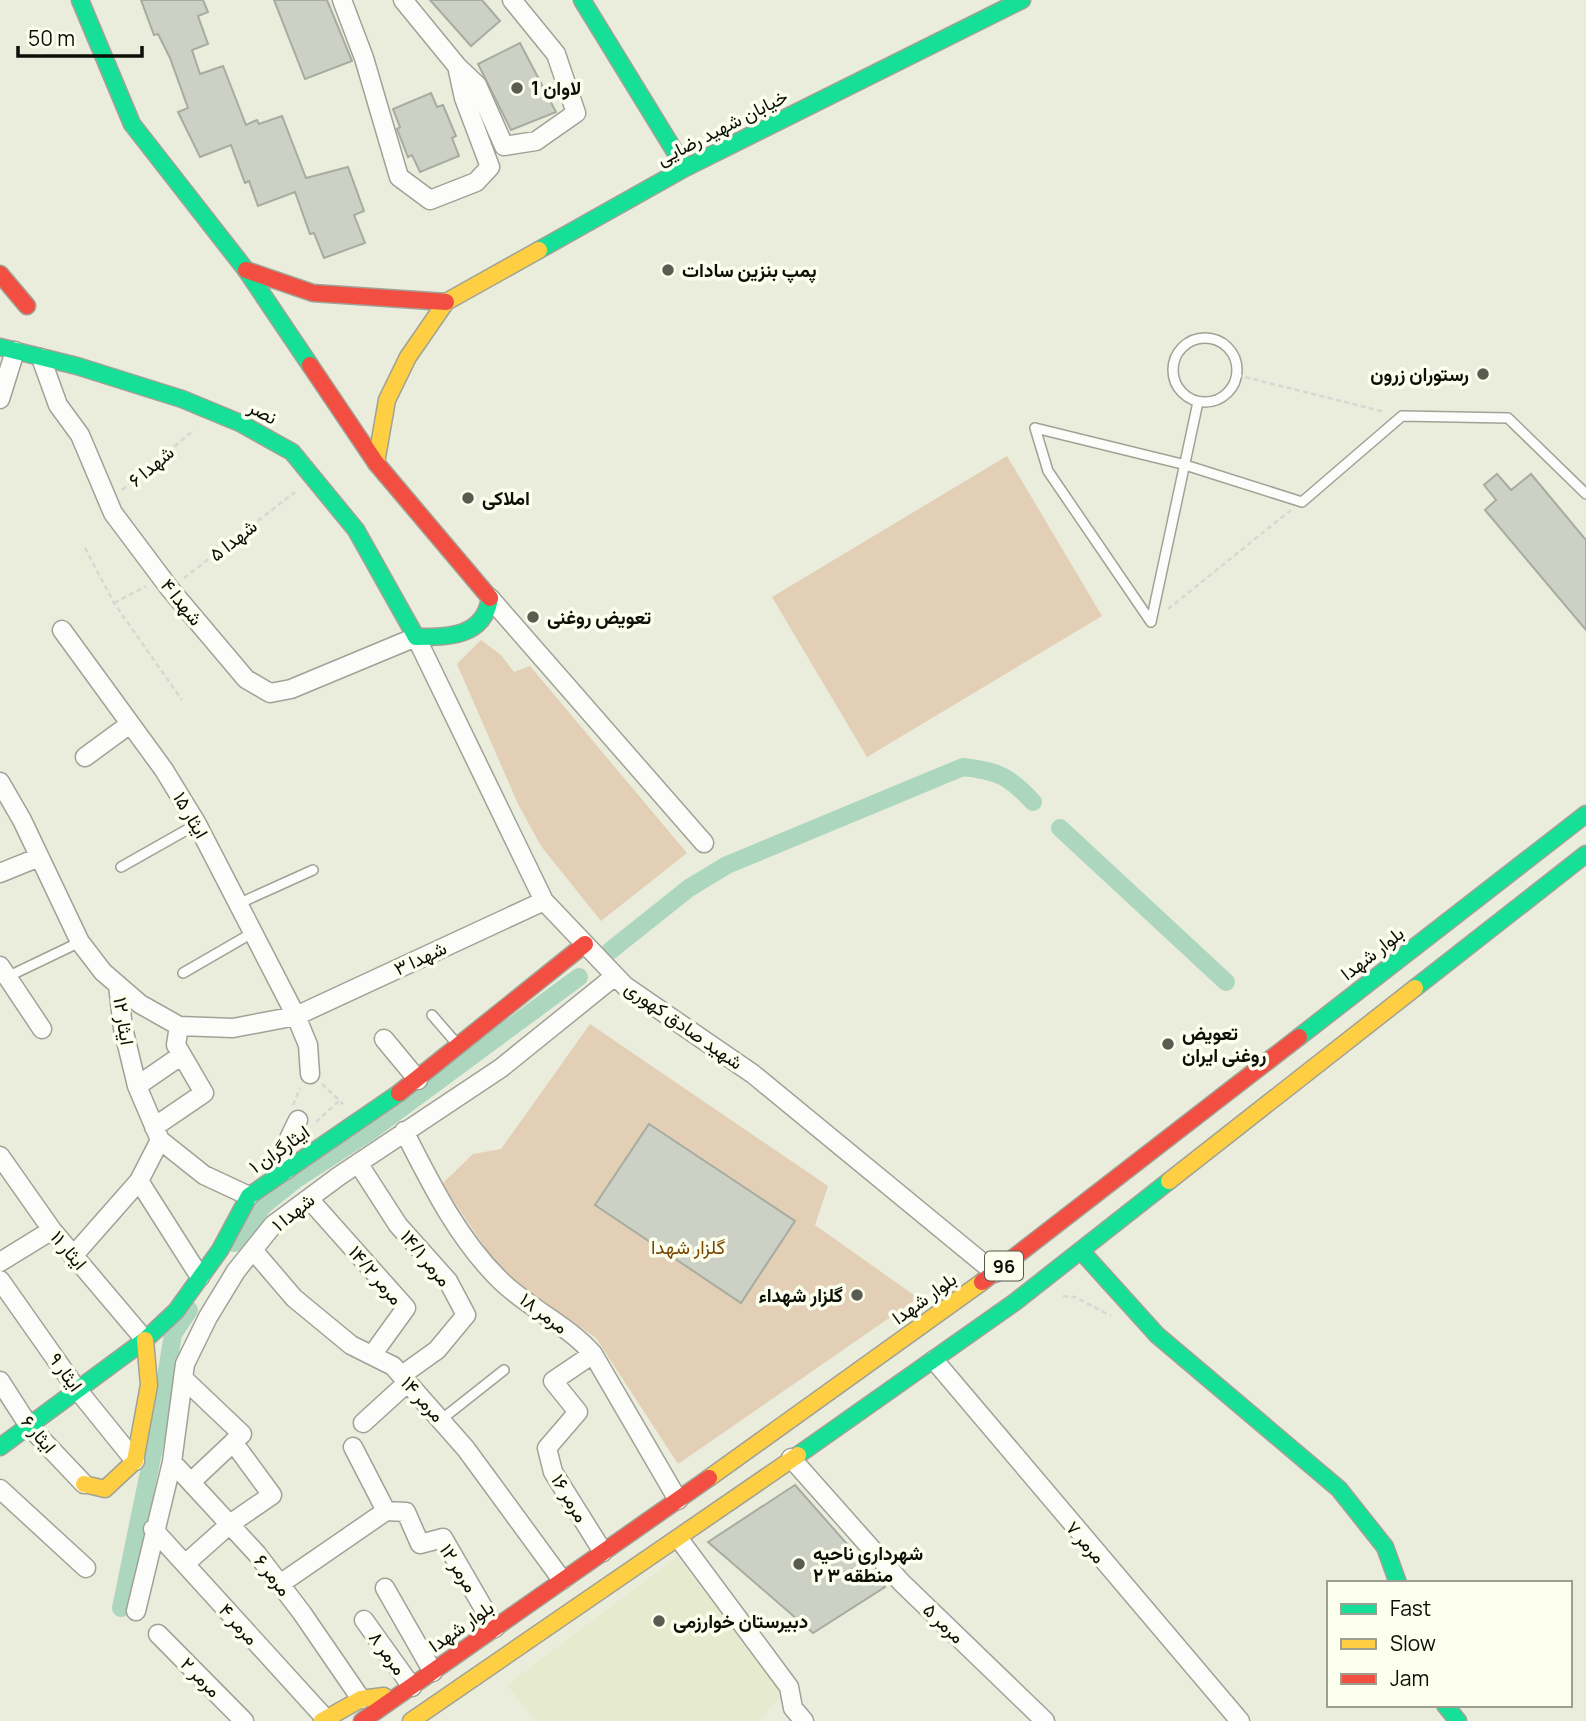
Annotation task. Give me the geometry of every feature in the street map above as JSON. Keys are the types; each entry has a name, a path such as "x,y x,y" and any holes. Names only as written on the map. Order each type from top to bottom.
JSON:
{"main road":[{"path":"80,0 132,124 246,270 376,463 490,598 486,618 468,633 416,637"},
{"path":"582,0 685,168"},
{"name":"خیابان شهید رضایی","path":"376,463 387,400 408,357 446,302 685,168 1022,0"},
{"path":"246,270 313,293 446,302"},
{"path":"0,274 27,306"},
{"name":"نصر","path":"7,349 182,399 240,423 292,452 356,530 416,637"},
{"path":"1586,816 1586,822"},
{"name":"بلوار شهدا","path":"362,1721 678,1500 995,1273 1586,816"},
{"name":"96","path":"417,1719 934,1360 1082,1252 1586,854"},
{"path":"1527,860 1542,865 1549,883"},
{"name":"ایثارگران ۱","path":"0,1447 76,1388 145,1340 176,1311 220,1250 249,1196 418,1080 585,944"},
{"path":"1082,1252 1157,1335 1339,1489 1385,1547 1397,1581"},
{"path":"83,1484 105,1489 135,1461 149,1385 145,1340"},
{"name":"96","path":"323,1720 361,1699 408,1690"},
{"path":"1445,1707 1458,1721"}],"street":[{"path":"342,0 364,58 399,177 430,200 476,182 490,167 464,98 457,66"},
{"path":"403,0 457,66 477,85 504,146 536,141 576,113 556,54 512,0"},
{"path":"0,399 7,349"},
{"name":"شهدا ۴","path":"41,358 58,405 80,435 113,513 166,583 246,680 270,693 291,689 416,637"},
{"path":"490,598 704,842"},
{"name":"ایثار ۱۵","path":"62,629 131,724 197,824 296,1016 308,1045 310,1074"},
{"name":"شهید صادق کهوری","path":"416,637 544,901 625,986 754,1074 995,1273"},
{"path":"85,757 131,724"},
{"name":"ایثار ۱۲","path":"0,782 22,820 37,858 80,942 103,972 118,985 123,1028 137,1086 157,1133 204,1175 249,1196"},
{"path":"0,873 37,858"},
{"name":"شهدا ۳","path":"178,1026 233,1028 296,1016 544,901"},
{"path":"4,972 42,1029"},
{"name":"شهدا ۱","path":"136,1611 153,1529 172,1462 186,1364 208,1317 253,1250 273,1225 404,1131 501,1068 615,976"},
{"path":"74,1255 139,1181 157,1133 204,1093 176,1045 178,1026 140,1004 118,985"},
{"path":"384,1040 418,1080"},
{"path":"137,1086 182,1055"},
{"path":"286,1170 284,1149 298,1120"},
{"name":"مرمر ۱۸","path":"404,1131 432,1186 473,1250 502,1282 582,1341 593,1354 678,1500"},
{"name":"ایثار ۱۱","path":"0,1156 8,1185 52,1230 145,1340"},
{"name":"مرمر ۱۴/۱","path":"358,1163 398,1225 448,1281 466,1315 437,1350 405,1379"},
{"path":"139,1181 200,1277"},
{"name":"مرمر ۱۴/۲","path":"309,1199 406,1308 372,1355"},
{"path":"0,1262 52,1230"},
{"name":"مرمر ۱۴","path":"253,1250 294,1298 351,1345 393,1366 442,1419 515,1513 562,1580"},
{"name":"ایثار ۹","path":"0,1280 76,1388 135,1461"},
{"name":"مرمر ۱۶","path":"593,1354 553,1381 578,1412 547,1448 553,1472 603,1552"},
{"name":"مرمر ۷","path":"934,1360 1240,1721"},
{"path":"183,1378 242,1434 191,1482"},
{"path":"363,1423 405,1379"},
{"name":"ایثار ۶","path":"0,1381 29,1426 83,1484"},
{"path":"185,1564 230,1524 272,1495 233,1441"},
{"path":"280,1584 386,1511 353,1447"},
{"name":"مرمر ۵","path":"791,1458 901,1582 1045,1721"},
{"name":"مرمر ۶","path":"172,1462 230,1524 280,1584 361,1699"},
{"path":"0,1489 86,1568"},
{"name":"مرمر ۱۲","path":"386,1511 406,1512 421,1544 443,1538 495,1628"},
{"name":"مرمر ۴","path":"153,1529 323,1720"},
{"path":"679,1539 789,1687 793,1708 804,1721"},
{"path":"385,1588 433,1672"},
{"name":"مرمر ۸","path":"364,1620 408,1690"},
{"name":"مرمر ۲","path":"158,1634 244,1721"}],"lane":[{"path":"1207,338 1227,346 1237,364 1237,375 1234,385 1219,400 1198,402 1180,391 1173,371 1179,351 1187,344 1207,338"},
{"path":"1151,622 1182,464 1198,402"},
{"path":"1151,622 1048,471 1035,428 1182,464 1302,502 1402,416 1508,418 1586,494"},
{"path":"121,867 197,824"},
{"path":"240,903 313,870"},
{"path":"183,973 254,932"},
{"path":"4,972 80,942"},
{"path":"432,1015 460,1047"},
{"path":"442,1419 504,1370"}],"path":[{"path":"1237,375 1402,416"},
{"name":"شهدا ۶","path":"109,501 194,430"},
{"name":"شهدا ۵","path":"114,603 166,583 295,492"},
{"path":"1151,622 1302,502"},
{"path":"85,548 114,603 182,700"},
{"path":"310,1074 337,1097 356,1122"},
{"path":"1055,1295 1075,1297 1116,1318"}],"shaded area":[{"name":"دبیرستان خوارزمی","path":"677,1557 783,1693 759,1721 536,1721 507,1685"}],"green space":[{"path":"1007,456 1102,616 867,757 772,597"},
{"path":"481,640 501,655 514,672 530,666 687,853 601,921 541,846 518,804 457,664"},
{"name":"گلزار شهدا","path":"590,1024 828,1186 815,1225 918,1298 678,1464 596,1338 501,1271 442,1184 473,1154 501,1149"}],"building":[{"path":"141,0 203,0 208,12 198,16 208,44 192,50 200,74 223,66 246,125 257,120 259,124 282,116 306,178 348,167 364,211 354,215 365,243 324,258 314,233 310,234 295,192 258,206 249,181 245,183 231,145 200,157 178,112 188,108 170,58 158,34 154,35"},
{"path":"274,0 327,0 352,61 305,79"},
{"path":"430,0 482,0 500,21 471,46"},
{"name":"لاوان 1","path":"520,43 556,112 511,130 478,64"},
{"path":"431,93 437,107 443,105 456,136 452,138 459,156 420,172 412,155 408,157 397,129 400,127 393,109"},
{"path":"1497,474 1511,490 1531,474 1586,540 1586,630 1485,510 1496,500 1484,485"},
{"path":"649,1124 795,1221 741,1303 595,1205"},
{"name":"شهرداری ناحیه ۲ منطقه ۳","path":"795,1485 885,1587 813,1633 708,1542"}],"waterway":[{"path":"610,951 689,888 727,865 963,767 1002,776 1033,802"},
{"path":"1060,828 1226,982"},
{"path":"234,1243 264,1205 295,1180 369,1132 579,977"},
{"path":"121,1608 157,1433 173,1334 189,1310"}],"traffic: fast":[{"path":"80,0 132,124 246,270 310,365"},
{"path":"582,0 685,168"},
{"path":"539,250 685,168 1022,0"},
{"path":"0,347 77,366 182,399 240,423 292,452 356,530 416,637 452,635 473,627 481,621 490,598"},
{"path":"1299,1037 1586,814"},
{"path":"1415,988 1586,854"},
{"path":"0,1447 145,1340 176,1311 220,1250 249,1196 399,1093"},
{"path":"798,1455 1015,1302 1169,1181"},
{"path":"1082,1252 1157,1335 1339,1489 1385,1547 1397,1581"},
{"path":"1447,1707 1458,1721"}],"traffic: slow":[{"path":"376,463 387,400 408,357 446,302 539,250"},
{"path":"1169,1181 1415,988"},
{"path":"709,1478 982,1282"},
{"path":"84,1484 105,1489 135,1461 149,1385 145,1340"},
{"path":"411,1721 798,1455"},
{"path":"322,1721 361,1699 384,1696"}],"traffic: jam":[{"path":"246,270 313,293 446,302"},
{"path":"0,274 27,306"},
{"path":"310,365 376,463 490,598"},
{"path":"399,1093 585,944"},
{"path":"982,1282 1299,1037"},
{"path":"362,1721 709,1478"}],"place":[{"name":"لاوان 1","path":"517,88"},
{"name":"پمپ بنزین سادات","path":"668,270"},
{"name":"رستوران زرون","path":"1483,374"},
{"name":"املاکی","path":"468,498"},
{"name":"تعویض روغنی","path":"533,617"},
{"name":"تعویض روغنی ایران","path":"1168,1044"},
{"name":"گلزار شهداء","path":"857,1295"},
{"name":"شهرداری ناحیه ۲ منطقه ۳","path":"799,1564"},
{"name":"دبیرستان خوارزمی","path":"659,1621"}]}
